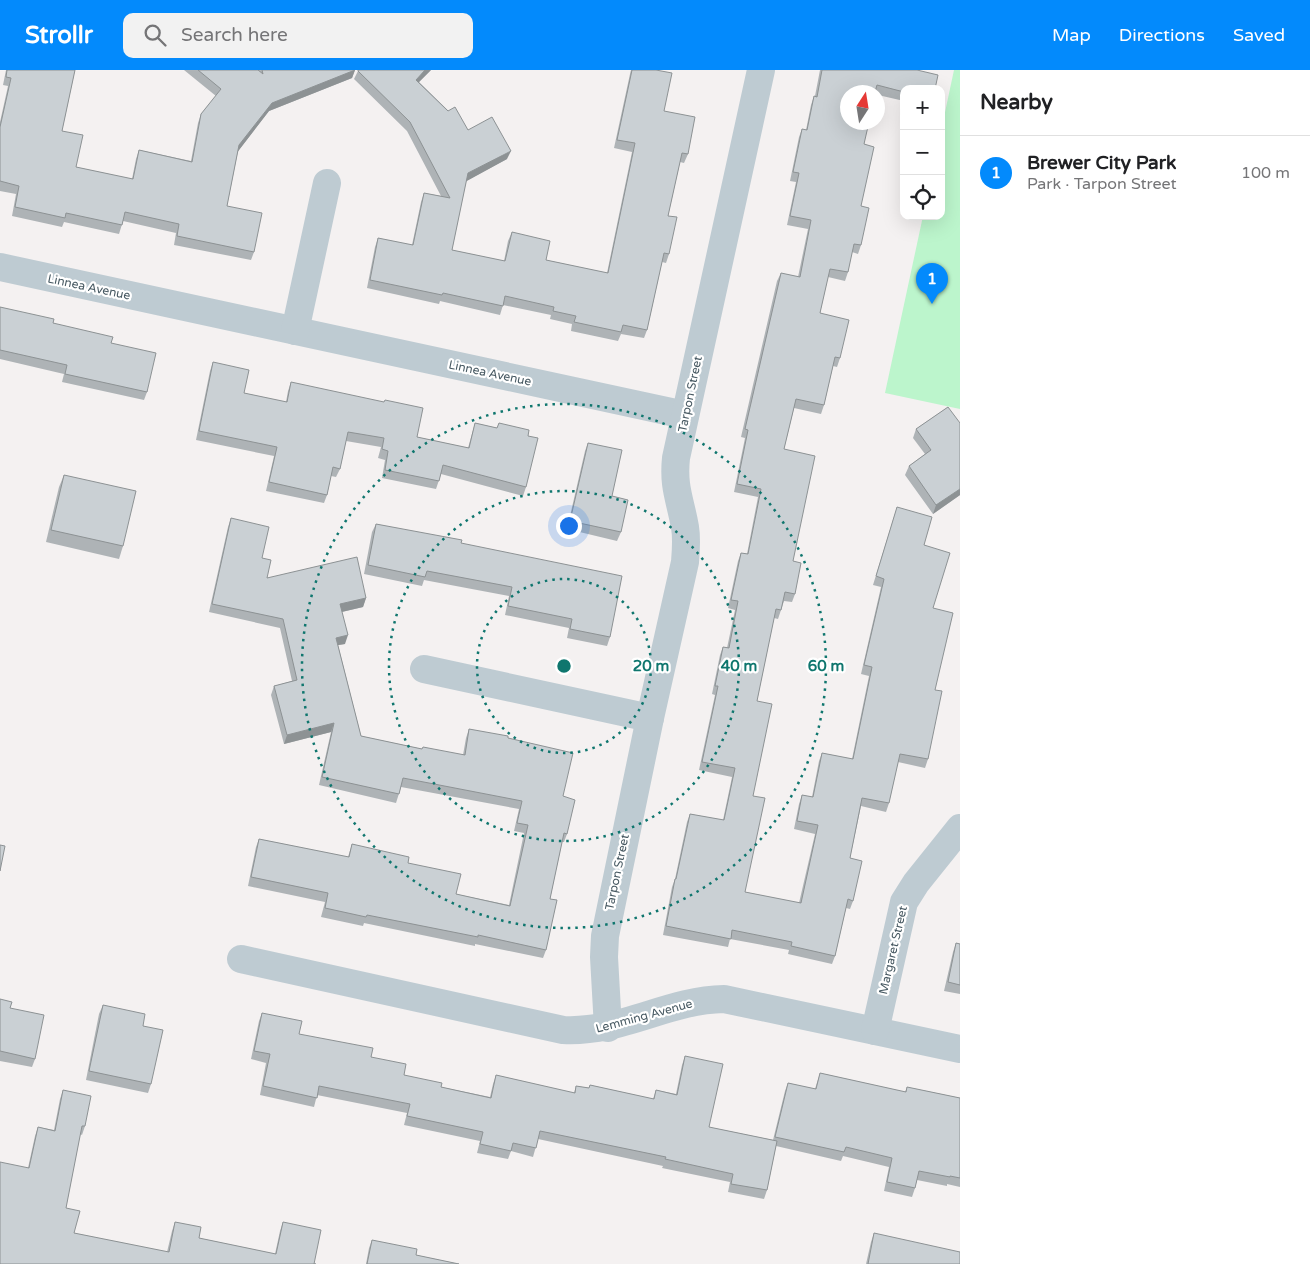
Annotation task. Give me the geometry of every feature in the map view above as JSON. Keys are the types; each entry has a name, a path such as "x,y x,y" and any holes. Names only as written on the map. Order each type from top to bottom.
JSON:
{"street":[{"name":"Tarpon Street","path":"608,1028 604,936 685,562 685,526 674,473 684,415 761,70"},
{"path":"295,331 327,183"},
{"name":"Linnea Avenue","path":"0,267 684,415"},
{"path":"424,669 650,718"},
{"name":"Margaret Street","path":"875,1030 904,902 916,883 960,828"},
{"name":"Lemming Avenue","path":"241,960 563,1030 582,1031 608,1028 690,1003 724,999 960,1049"}],"green space":[{"path":"954,70 960,70 960,409 885,393 922,220 945,220 945,112"}],"building":[{"path":"7,70 75,70 62,131 83,135 76,167 133,179 139,150 192,162 201,114 221,89 198,70 258,70 263,74 262,70 355,70 272,103 239,145 227,206 262,213 254,252 177,236 179,224 125,212 122,225 66,213 65,218 15,207 19,186 0,181 0,127 11,78 6,77"},
{"path":"358,70 425,70 416,80 448,111 455,107 468,130 492,117 511,151 468,173 452,250 505,261 512,232 550,241 546,260 608,273 635,143 617,140 632,70 656,70 672,73 664,111 695,117 688,154 682,153 668,216 677,217 669,254 664,253 647,330 623,325 621,332 574,322 576,316 553,311 554,307 505,296 503,306 370,280 378,238 413,245 424,193 450,198 410,122"},
{"path":"822,70 917,70 938,75 936,85 900,85 900,91 885,87 885,85 840,85 840,130 867,130 864,144 874,147 861,206 869,208 861,245 854,244 848,272 830,269 820,313 849,320 840,358 835,357 824,405 796,399 784,449 815,456 793,561 801,563 795,594 785,592 781,610 776,609 757,701 772,704 753,796 765,798 745,892 801,903 818,825 797,821 802,795 813,797 822,753 853,759 872,667 864,665 884,579 876,576 897,507 932,517 924,545 950,553 933,608 953,613 935,690 942,691 928,759 900,754 889,803 862,798 850,858 862,861 853,901 848,899 835,956 791,946 792,942 732,930 731,939 666,926 690,814 724,820 735,768 702,762 718,686 715,686 723,647 729,648 738,601 731,600 741,553 748,554 761,489 737,484 748,430 745,429 781,273 800,277 811,220 790,216 799,173 793,172 802,129 807,130 814,96 817,97"},
{"path":"0,307 54,319 53,323 113,337 111,343 156,353 147,392 65,374 67,365 0,350"},
{"path":"213,362 249,370 244,393 287,402 291,382 384,402 385,400 423,408 417,437 469,448 475,423 497,428 499,423 529,430 528,436 538,438 526,487 443,465 439,481 385,470 388,451 382,449 384,438 348,432 340,469 333,467 327,495 269,482 277,447 199,431"},
{"path":"948,407 960,423 960,489 936,505 909,466 931,450 916,429"},
{"path":"588,443 622,450 612,496 628,500 621,532 570,521"},
{"path":"64,475 136,491 123,546 51,530"},
{"path":"231,518 269,527 262,558 271,560 267,578 357,557 366,598 340,604 348,635 336,638 361,736 422,749 423,747 465,755 469,729 508,736 508,738 573,753 563,796 575,800 567,834 564,833 550,899 557,900 546,950 478,935 478,937 325,908 328,893 251,877 259,839 349,857 352,844 409,857 408,863 461,874 456,894 510,906 528,825 517,823 522,801 403,778 399,794 322,777 334,723 287,735 274,686 297,680 283,619 212,604"},
{"path":"376,524 462,540 461,543 622,576 610,637 570,629 572,619 508,606 512,587 427,571 425,577 368,565"},
{"path":"0,845 5,846 0,871"},
{"path":"956,943 960,944 960,985 948,982"},
{"path":"0,999 12,1002 10,1008 44,1015 35,1059 0,1051"},
{"path":"103,1005 145,1014 143,1026 163,1030 151,1084 89,1071"},
{"path":"262,1013 302,1021 299,1034 373,1048 371,1057 406,1064 404,1075 442,1083 441,1087 491,1098 496,1075 575,1093 576,1086 589,1088 590,1085 654,1099 656,1090 677,1095 685,1056 723,1064 709,1127 777,1141 767,1190 731,1184 733,1174 665,1159 666,1157 540,1131 536,1148 513,1143 511,1151 480,1144 483,1132 407,1116 410,1104 319,1086 317,1098 263,1086 270,1054 254,1051"},
{"path":"820,1073 906,1092 907,1087 960,1098 960,1178 919,1171 915,1188 887,1182 892,1158 846,1147 844,1152 775,1137 788,1083 816,1089"},
{"path":"63,1090 91,1096 85,1126 82,1126 66,1208 80,1211 74,1233 169,1252 175,1222 201,1227 199,1238 276,1254 283,1222 321,1230 314,1264 0,1264 0,1162 29,1168 38,1127 55,1131"},
{"path":"874,1233 960,1252 960,1264 868,1264"},
{"path":"372,1240 417,1249 416,1255 459,1264 367,1264"}],"place":[{"name":"Brewer City Park","path":"932,304"}]}
